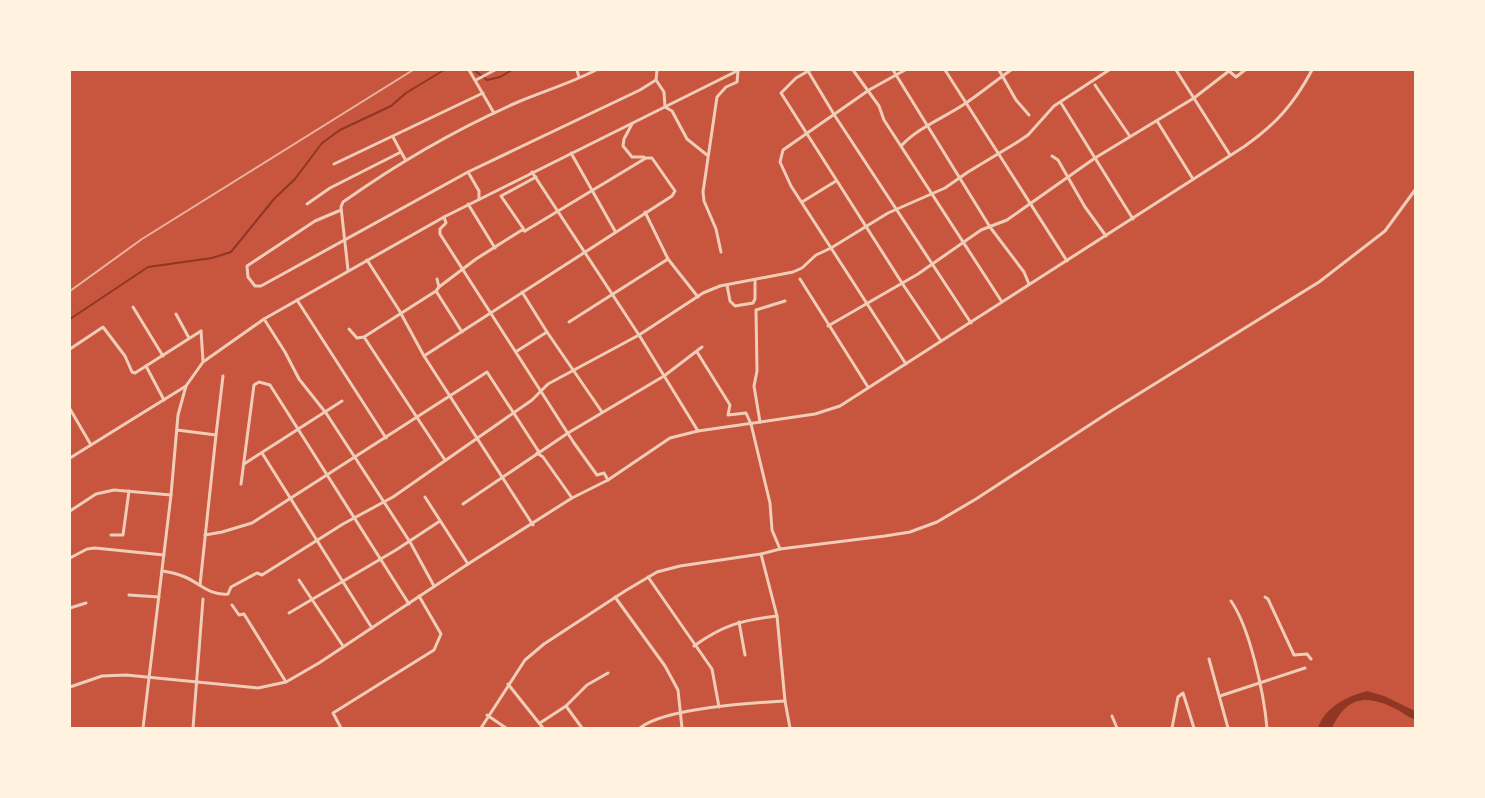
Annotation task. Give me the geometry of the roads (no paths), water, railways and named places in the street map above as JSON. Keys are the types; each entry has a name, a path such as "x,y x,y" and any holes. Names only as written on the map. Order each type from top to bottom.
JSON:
{"street":[{"path":"469,70 494,113"},
{"path":"476,80 495,70"},
{"path":"577,70 579,77"},
{"path":"348,270 341,210 343,202 404,160 441,139 494,113 596,70"},
{"path":"657,70 656,80 664,92 665,107"},
{"path":"70,458 186,386 203,362 264,319 348,270 468,204 739,70"},
{"path":"721,252 713,220 704,201 703,180 717,98 726,87 737,82 739,70"},
{"path":"941,341 902,284 781,92 808,70 835,116 970,323"},
{"path":"853,70 869,90 879,106 884,120 902,145 932,195 1002,302"},
{"path":"893,70 990,227 1024,272 1029,284"},
{"path":"905,70 869,90 835,116 807,133 783,150 780,157 781,167 802,202 906,364"},
{"path":"945,70 1067,261"},
{"path":"999,70 1016,100 1030,115"},
{"path":"902,145 913,133 928,127 965,104 1011,70"},
{"path":"162,571 186,577 219,595 228,594 231,587 257,573 262,575 316,540 384,503 515,412 560,377 575,371 639,335 698,296 727,285 793,272 802,268 816,255 831,248 895,208 932,195 1028,135 1054,106 1109,70"},
{"path":"1176,70 1230,155"},
{"path":"828,326 902,284 962,242 1007,220 1068,178 1071,173 1194,98 1229,71 1236,77 1245,70"},
{"path":"70,687 102,676 126,675 258,688 286,682 468,564 533,525 572,498 608,480 670,438 698,431 828,411 906,364 1106,236 1271,127 1289,107 1312,70"},
{"path":"341,210 315,220 247,266 248,277 255,286 261,286 468,172 640,90 656,80"},
{"path":"1095,85 1130,136"},
{"path":"334,164 483,93"},
{"path":"1061,103 1132,219"},
{"path":"665,107 672,111 687,139 708,155"},
{"path":"1157,121 1193,179"},
{"path":"424,356 675,193 652,158 632,157 623,146 624,139 632,123"},
{"path":"393,137 404,160"},
{"path":"307,204 330,188 401,152"},
{"path":"571,153 616,232"},
{"path":"1052,156 1058,160 1106,236"},
{"path":"349,329 357,338 364,337 436,291 464,268 522,230 525,231 558,213 592,190 648,157"},
{"path":"468,172 479,191 479,199"},
{"path":"532,172 639,335 698,431"},
{"path":"525,231 502,196 536,177"},
{"path":"802,202 836,180"},
{"path":"481,728 487,715 524,660 544,644 657,572 680,566 761,554 780,549 912,531 937,522 976,500 1111,411 1319,282 1385,232 1415,190"},
{"path":"468,204 496,248"},
{"path":"645,212 668,259 698,296"},
{"path":"444,217 446,223 440,229 440,234 464,268 568,433 597,475 604,473 608,480"},
{"path":"568,322 668,259"},
{"path":"367,260 424,356 533,525"},
{"path":"800,279 868,387"},
{"path":"437,280 439,287"},
{"path":"727,285 730,301 735,306 743,306 753,303 755,299 755,280"},
{"path":"436,291 462,332"},
{"path":"522,292 602,412"},
{"path":"297,300 386,438"},
{"path":"760,422 754,392 757,378 756,310 785,301"},
{"path":"133,307 163,356"},
{"path":"176,314 189,338"},
{"path":"264,319 285,352 299,380 326,413 410,542 434,586"},
{"path":"70,350 103,327 125,356 132,372 135,373 201,331 203,362"},
{"path":"516,351 547,332"},
{"path":"364,337 445,460"},
{"path":"463,504 538,452 664,376 698,352 702,347"},
{"path":"698,352 730,405 728,415 746,414 752,424 770,503 772,530 780,549"},
{"path":"146,366 164,400"},
{"path":"206,535 252,522 487,372 515,412 538,452 572,498"},
{"path":"200,586 222,376"},
{"path":"241,484 254,385 258,382 270,385 274,389 297,431 409,604"},
{"path":"143,728 172,495 177,430 186,386"},
{"path":"244,465 326,413 342,400"},
{"path":"70,409 91,445"},
{"path":"177,430 216,434"},
{"path":"262,453 372,628"},
{"path":"70,511 96,494 114,490 172,495"},
{"path":"112,536 123,535 129,491"},
{"path":"425,497 468,564"},
{"path":"289,613 410,542 440,521"},
{"path":"70,558 87,549 95,548 164,555"},
{"path":"761,554 777,616 785,701 790,728"},
{"path":"648,577 694,646 699,648 712,669 719,707"},
{"path":"299,580 343,646"},
{"path":"128,594 159,597"},
{"path":"341,728 334,713 434,650 441,634 419,596"},
{"path":"616,597 678,690 682,728"},
{"path":"1264,597 1268,599 1294,655 1307,654 1311,659"},
{"path":"193,728 203,599"},
{"path":"1231,601 1238,611 1247,634 1266,710 1267,728"},
{"path":"70,608 86,603"},
{"path":"232,605 239,615 244,614 286,682"},
{"path":"694,646 713,632 738,622 777,616"},
{"path":"738,622 745,655"},
{"path":"1209,659 1228,728"},
{"path":"1220,696 1305,668"},
{"path":"540,723 566,706 588,685 608,674"},
{"path":"508,684 543,728"},
{"path":"1172,728 1178,697 1184,693 1194,728"},
{"path":"640,728 649,721 680,714 719,707 785,701"},
{"path":"566,706 582,728"},
{"path":"487,715 506,728"},
{"path":"1112,716 1117,728"}],"waterway":[{"path":"70,319 148,267 212,258 231,252 274,199 295,179 322,143 340,130 391,106 406,93 444,70"},
{"path":"474,70 487,80 500,77 512,70"}],"railway":[{"path":"70,291 142,239 413,70"}]}
